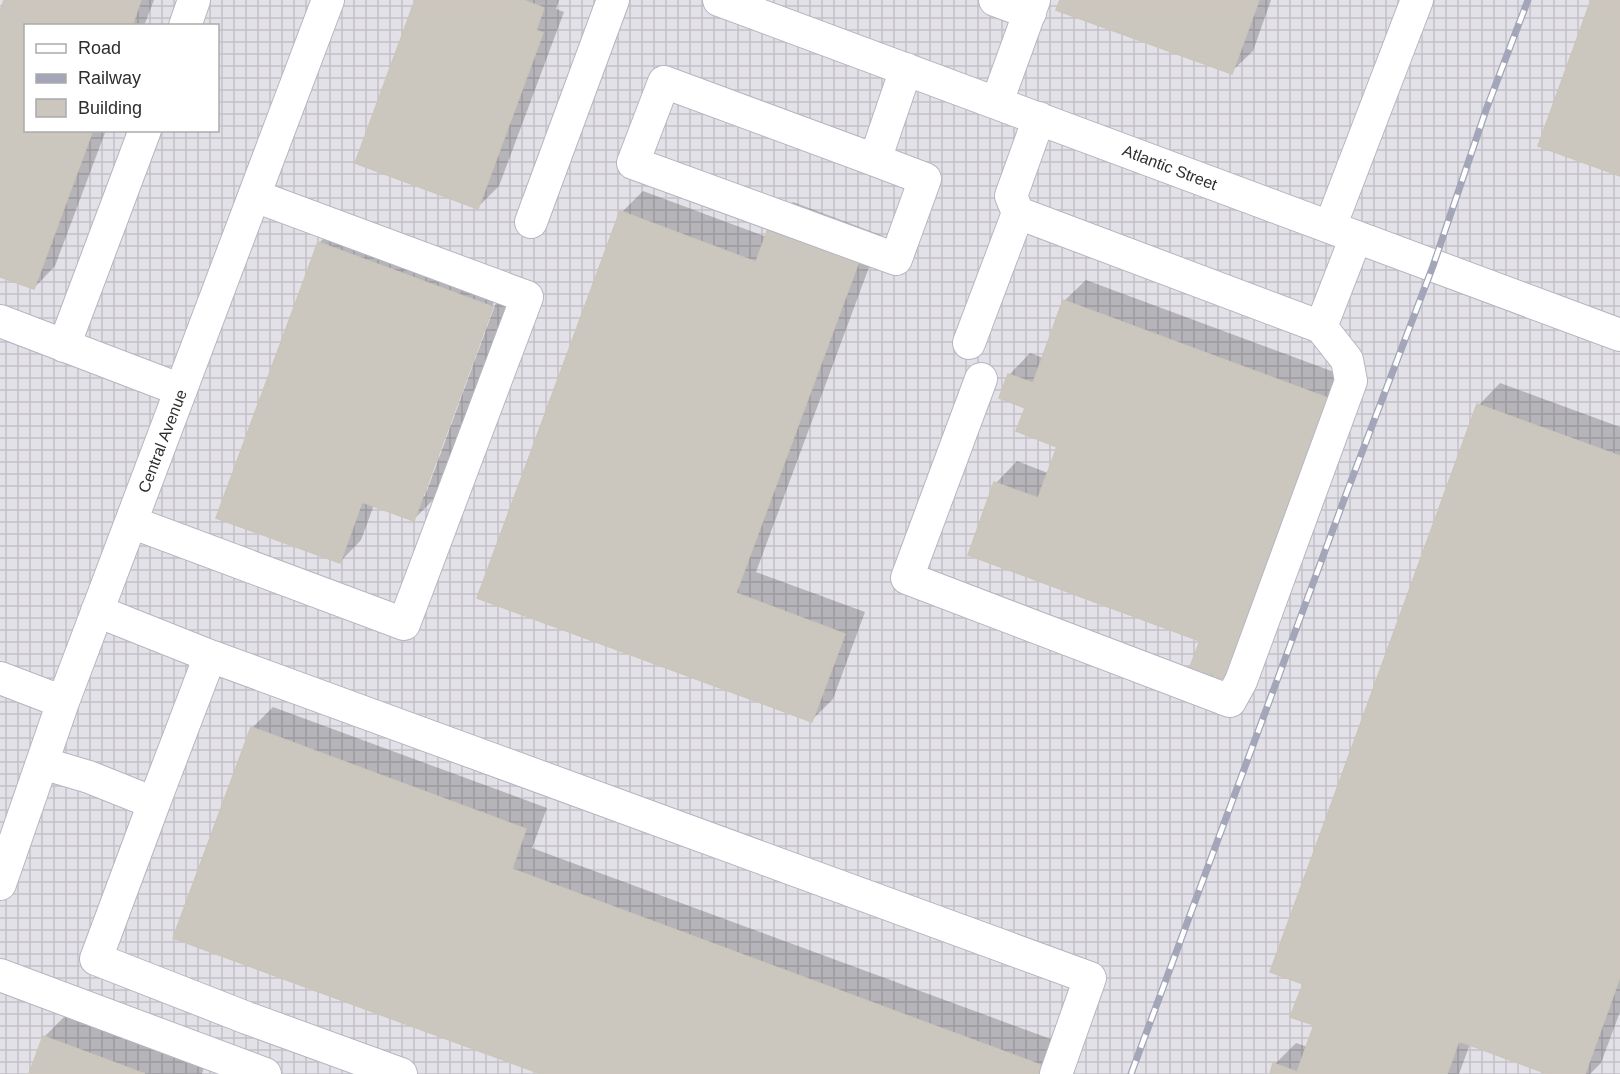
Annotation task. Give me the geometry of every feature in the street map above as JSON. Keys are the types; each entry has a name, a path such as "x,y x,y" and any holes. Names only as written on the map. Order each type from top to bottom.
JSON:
{"street":[{"path":"186,24 194,0"},
{"name":"Central Avenue","path":"0,884 63,702 328,0"},
{"path":"531,222 613,0"},
{"name":"Atlantic Street","path":"719,0 1343,232 1618,330"},
{"path":"995,0 1032,6 997,102"},
{"path":"1321,327 1343,232 1417,0"},
{"path":"875,160 906,69"},
{"path":"664,82 875,160 925,179 896,259 633,163 664,82"},
{"path":"969,343 1018,213 1011,196 1039,118"},
{"path":"64,346 144,132"},
{"path":"131,522 404,624 527,297 255,196"},
{"path":"981,380 907,578 1230,701 1241,681 1351,381 1347,360 1321,327 1018,213"},
{"path":"0,321 181,390"},
{"path":"97,611 210,656 1090,978 1056,1074"},
{"path":"210,656 96,959 247,1018 401,1074"},
{"path":"0,678 63,702"},
{"path":"42,763 89,777 154,803"},
{"path":"0,975 216,1066 265,1074"}],"shaded area":[{"path":"0,0 1620,0 1620,1074 0,1074"}],"building":[{"path":"4,0 141,0 133,24 24,24 24,132 92,132 34,289 0,277 0,11"},
{"path":"415,0 523,0 544,8 536,30 543,33 478,209 355,163"},
{"path":"1060,0 1259,0 1232,74 1056,10"},
{"path":"1591,0 1620,0 1620,176 1538,146"},
{"path":"620,211 756,262 770,223 861,256 736,593 845,634 812,722 477,598"},
{"path":"318,242 493,307 414,521 362,502 340,563 216,518"},
{"path":"1063,300 1333,400 1228,681 1211,674 1206,686 1185,679 1200,641 968,555 994,482 1038,498 1057,447 1016,431 1025,408 999,398 1008,374 1033,383"},
{"path":"1477,404 1620,456 1620,977 1585,1074 1548,1074 1459,1041 1447,1074 1270,1074 1273,1063 1297,1072 1314,1025 1290,1017 1303,984 1270,972"},
{"path":"251,727 526,829 512,869 1046,1067 1044,1074 541,1074 173,938"},
{"path":"43,1036 145,1074 29,1074"}],"railway":[{"path":"1131,1074 1433,266 1486,110 1528,0"}]}
